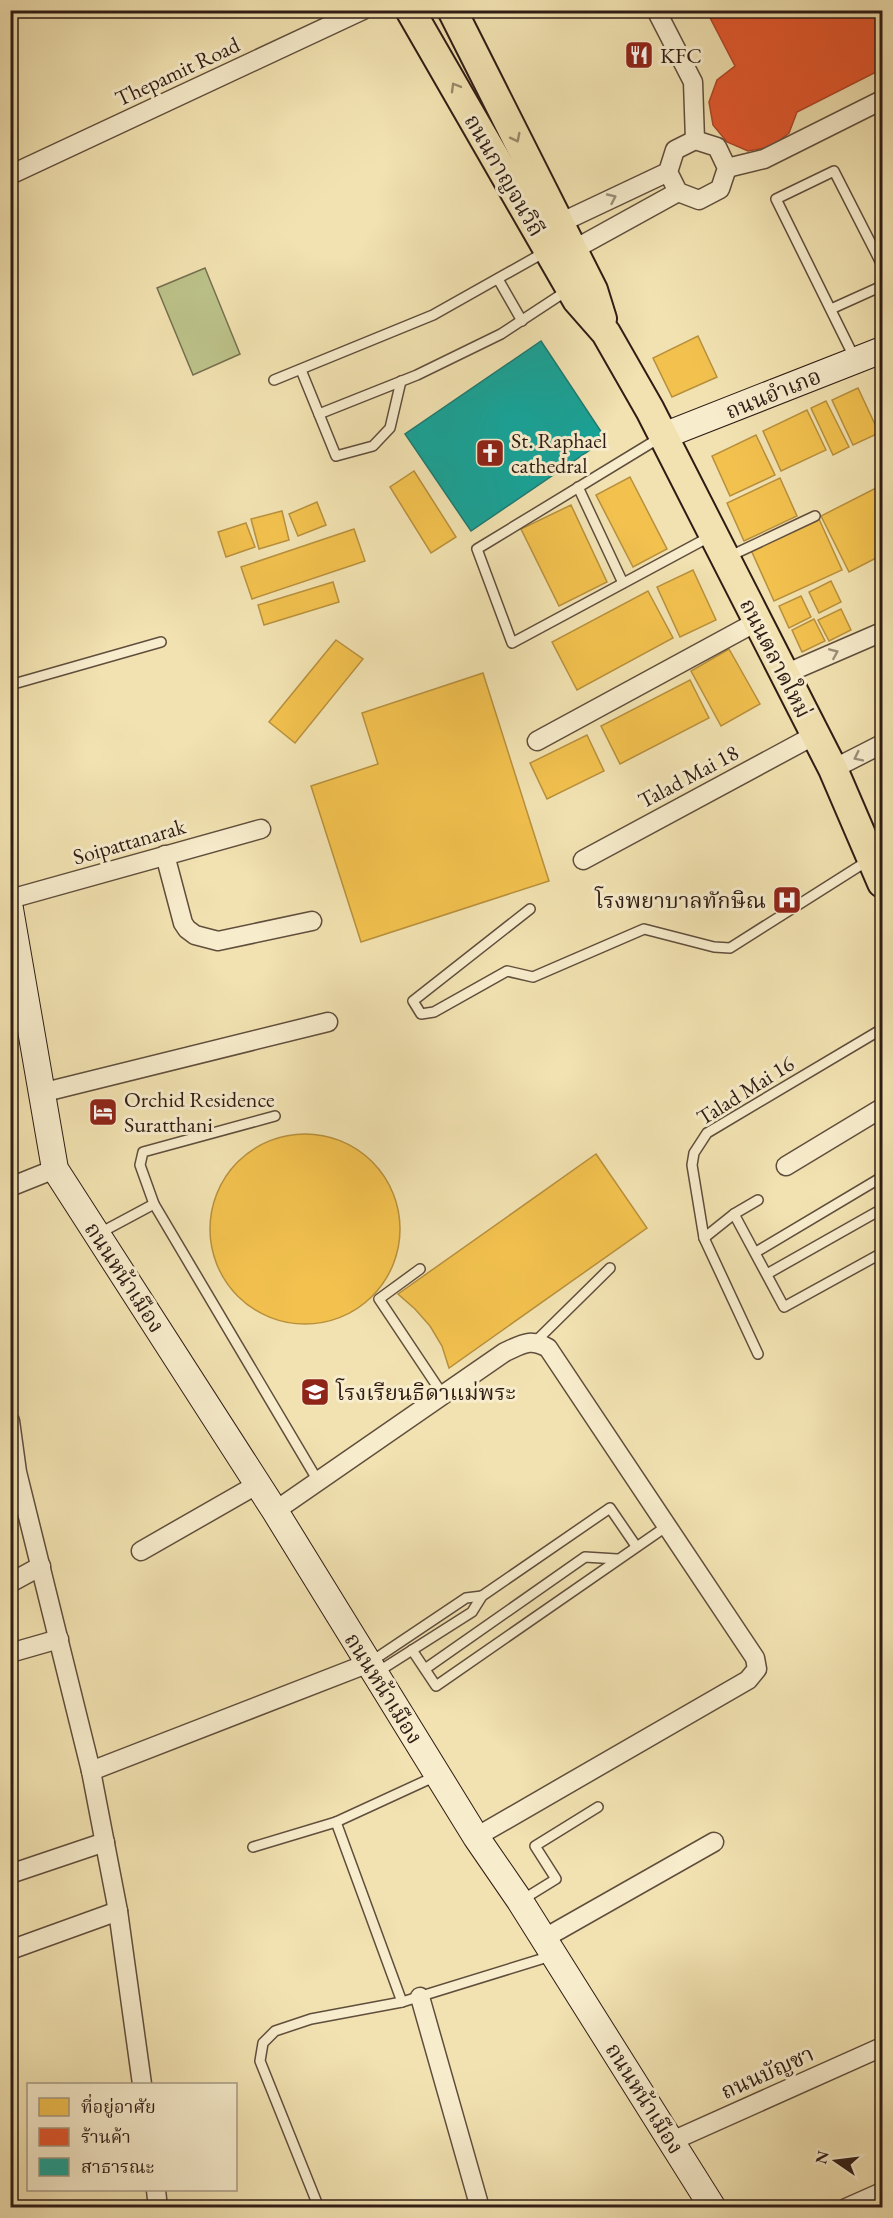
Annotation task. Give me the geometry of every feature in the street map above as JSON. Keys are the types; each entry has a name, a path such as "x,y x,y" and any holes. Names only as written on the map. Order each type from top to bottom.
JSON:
{"main road":[{"name":"ถนนกาญจนวิถี","path":"411,10 560,250 593,290 606,333 663,436"},
{"name":"ถนนกาญจนวิถี","path":"452,10 560,223 560,250 570,289 606,333"},
{"name":"ถนนตลาดใหม่","path":"663,436 833,769 877,870"}],"street":[{"name":"Thepamit Road","path":"10,175 363,10"},
{"path":"656,10 693,82 695,140"},
{"path":"727,168 764,159 882,100"},
{"path":"695,140 717,147 727,168 720,189 699,200 678,192 668,172 675,150 695,140"},
{"path":"560,223 668,172"},
{"path":"560,250 678,192"},
{"name":"ถนนอำเภอ","path":"663,436 882,350"},
{"path":"537,741 758,621"},
{"path":"784,674 882,632"},
{"name":"Talad Mai 18","path":"583,860 815,735"},
{"path":"833,769 882,744"},
{"name":"Soipattanarak","path":"10,899 261,829"},
{"path":"165,855 183,923 195,935 218,941 312,921"},
{"path":"10,909 55,1169 10,1187"},
{"path":"41,1093 328,1022"},
{"path":"786,1166 882,1108"},
{"name":"ถนนหน้าเมือง","path":"55,1169 275,1510 476,1837 520,1901 713,2208"},
{"path":"275,1510 506,1352 524,1343 536,1341 548,1348 755,1658 757,1669 748,1680 476,1837"},
{"path":"10,1421 14,1474 41,1566 91,1771 118,1911 142,2083"},
{"path":"141,1551 258,1485"},
{"path":"10,1583 41,1566"},
{"path":"10,1653 59,1639"},
{"path":"91,1771 372,1668"},
{"path":"10,1874 105,1842"},
{"path":"548,1947 714,1842"},
{"path":"10,1950 118,1911"},
{"path":"420,1997 480,2208"},
{"name":"ถนนบัญชา","path":"672,2141 882,2047"},
{"path":"156,2191 158,2208"},
{"path":"846,2208 882,2192"}],"lane":[{"path":"855,360 776,199 834,171 882,265"},
{"path":"274,380 433,315 498,279 560,250"},
{"path":"498,279 522,321"},
{"path":"831,309 882,286"},
{"path":"319,414 401,381 501,334 570,289"},
{"path":"301,370 336,456 373,447 390,428 401,381"},
{"path":"663,436 477,549 512,643 623,583 719,546 815,516"},
{"path":"578,488 623,583"},
{"path":"10,685 161,642"},
{"path":"530,909 413,1001 421,1014 434,1012 507,971 533,977 644,929 714,947 730,948 877,870"},
{"name":"Talad Mai 16","path":"758,1354 704,1238 692,1165 694,1153 699,1142 707,1133 882,1029"},
{"path":"275,1116 143,1152 140,1165 154,1204 318,1481"},
{"path":"756,1252 882,1177"},
{"path":"704,1238 734,1214 758,1200"},
{"path":"97,1234 154,1204"},
{"path":"767,1274 882,1209"},
{"path":"734,1214 784,1307 882,1253"},
{"path":"536,1341 610,1268"},
{"path":"420,1269 379,1299 443,1395"},
{"path":"372,1668 412,1650 472,1612 482,1596 610,1508 636,1546"},
{"path":"412,1650 436,1686 667,1526"},
{"path":"425,1669 585,1557 617,1559"},
{"path":"372,1668 466,1598 482,1596"},
{"path":"253,1848 336,1822 438,1775"},
{"path":"520,1901 556,1880 535,1845 598,1806"},
{"path":"336,1822 402,2002"},
{"path":"319,2208 260,2061 263,2043 275,2031 311,2019 420,1997 548,1947"}],"green space":[{"path":"205,268 240,354 193,375 157,288"}],"building: ที่อยู่อาศัย":[{"path":"698,336 717,377 672,397 653,358"},
{"path":"858,388 879,433 853,445 832,400"},
{"path":"826,401 849,447 833,455 811,408"},
{"path":"807,410 826,450 781,471 763,431"},
{"path":"756,435 775,475 730,496 712,456"},
{"path":"414,471 456,537 431,553 390,487"},
{"path":"630,477 667,549 633,567 596,495"},
{"path":"780,478 797,516 744,541 727,503"},
{"path":"882,485 882,555 849,572 821,516"},
{"path":"317,502 326,525 298,536 289,514"},
{"path":"571,505 607,582 559,606 521,529"},
{"path":"282,511 289,540 259,549 251,519"},
{"path":"819,519 842,570 774,601 751,550"},
{"path":"246,523 255,547 226,557 218,532"},
{"path":"354,529 365,561 252,599 241,567"},
{"path":"693,570 716,620 680,637 657,587"},
{"path":"831,581 841,602 819,613 809,592"},
{"path":"333,582 339,602 264,625 258,605"},
{"path":"648,591 673,638 577,690 552,642"},
{"path":"801,596 811,617 789,628 779,606"},
{"path":"841,609 851,630 829,641 818,620"},
{"path":"814,619 825,641 802,652 792,630"},
{"path":"336,640 363,659 295,743 269,722"},
{"path":"729,649 760,704 721,726 691,671"},
{"path":"483,673 549,881 361,942 311,786 378,764 362,713"},
{"path":"690,680 709,718 620,764 601,726"},
{"path":"587,735 604,771 547,799 530,763"},
{"path":"296,1134 314,1134 350,1145 365,1155 379,1169 396,1201 400,1229 396,1257 389,1274 379,1289 365,1303 333,1320 314,1324 296,1324 260,1313 245,1303 231,1289 214,1257 210,1238 210,1220 221,1184 231,1169 245,1155 277,1138"},
{"path":"596,1154 647,1228 449,1368 442,1346 430,1326 398,1294"}],"building: ร้านค้า":[{"path":"706,10 882,10 882,69 797,112 789,133 771,147 748,151 727,142 713,125 709,102 717,80 735,66"}],"building: สาธารณะ":[{"path":"541,341 606,439 471,531 405,434"}],"place":[{"name":"KFC","path":"639,55"},
{"name":"St. Raphael cathedral","path":"490,453"},
{"name":"โรงพยาบาลทักษิณ","path":"787,900"},
{"name":"Orchid Residence Suratthani","path":"103,1112"},
{"name":"โรงเรียนธิดาแม่พระ","path":"315,1392"}]}
